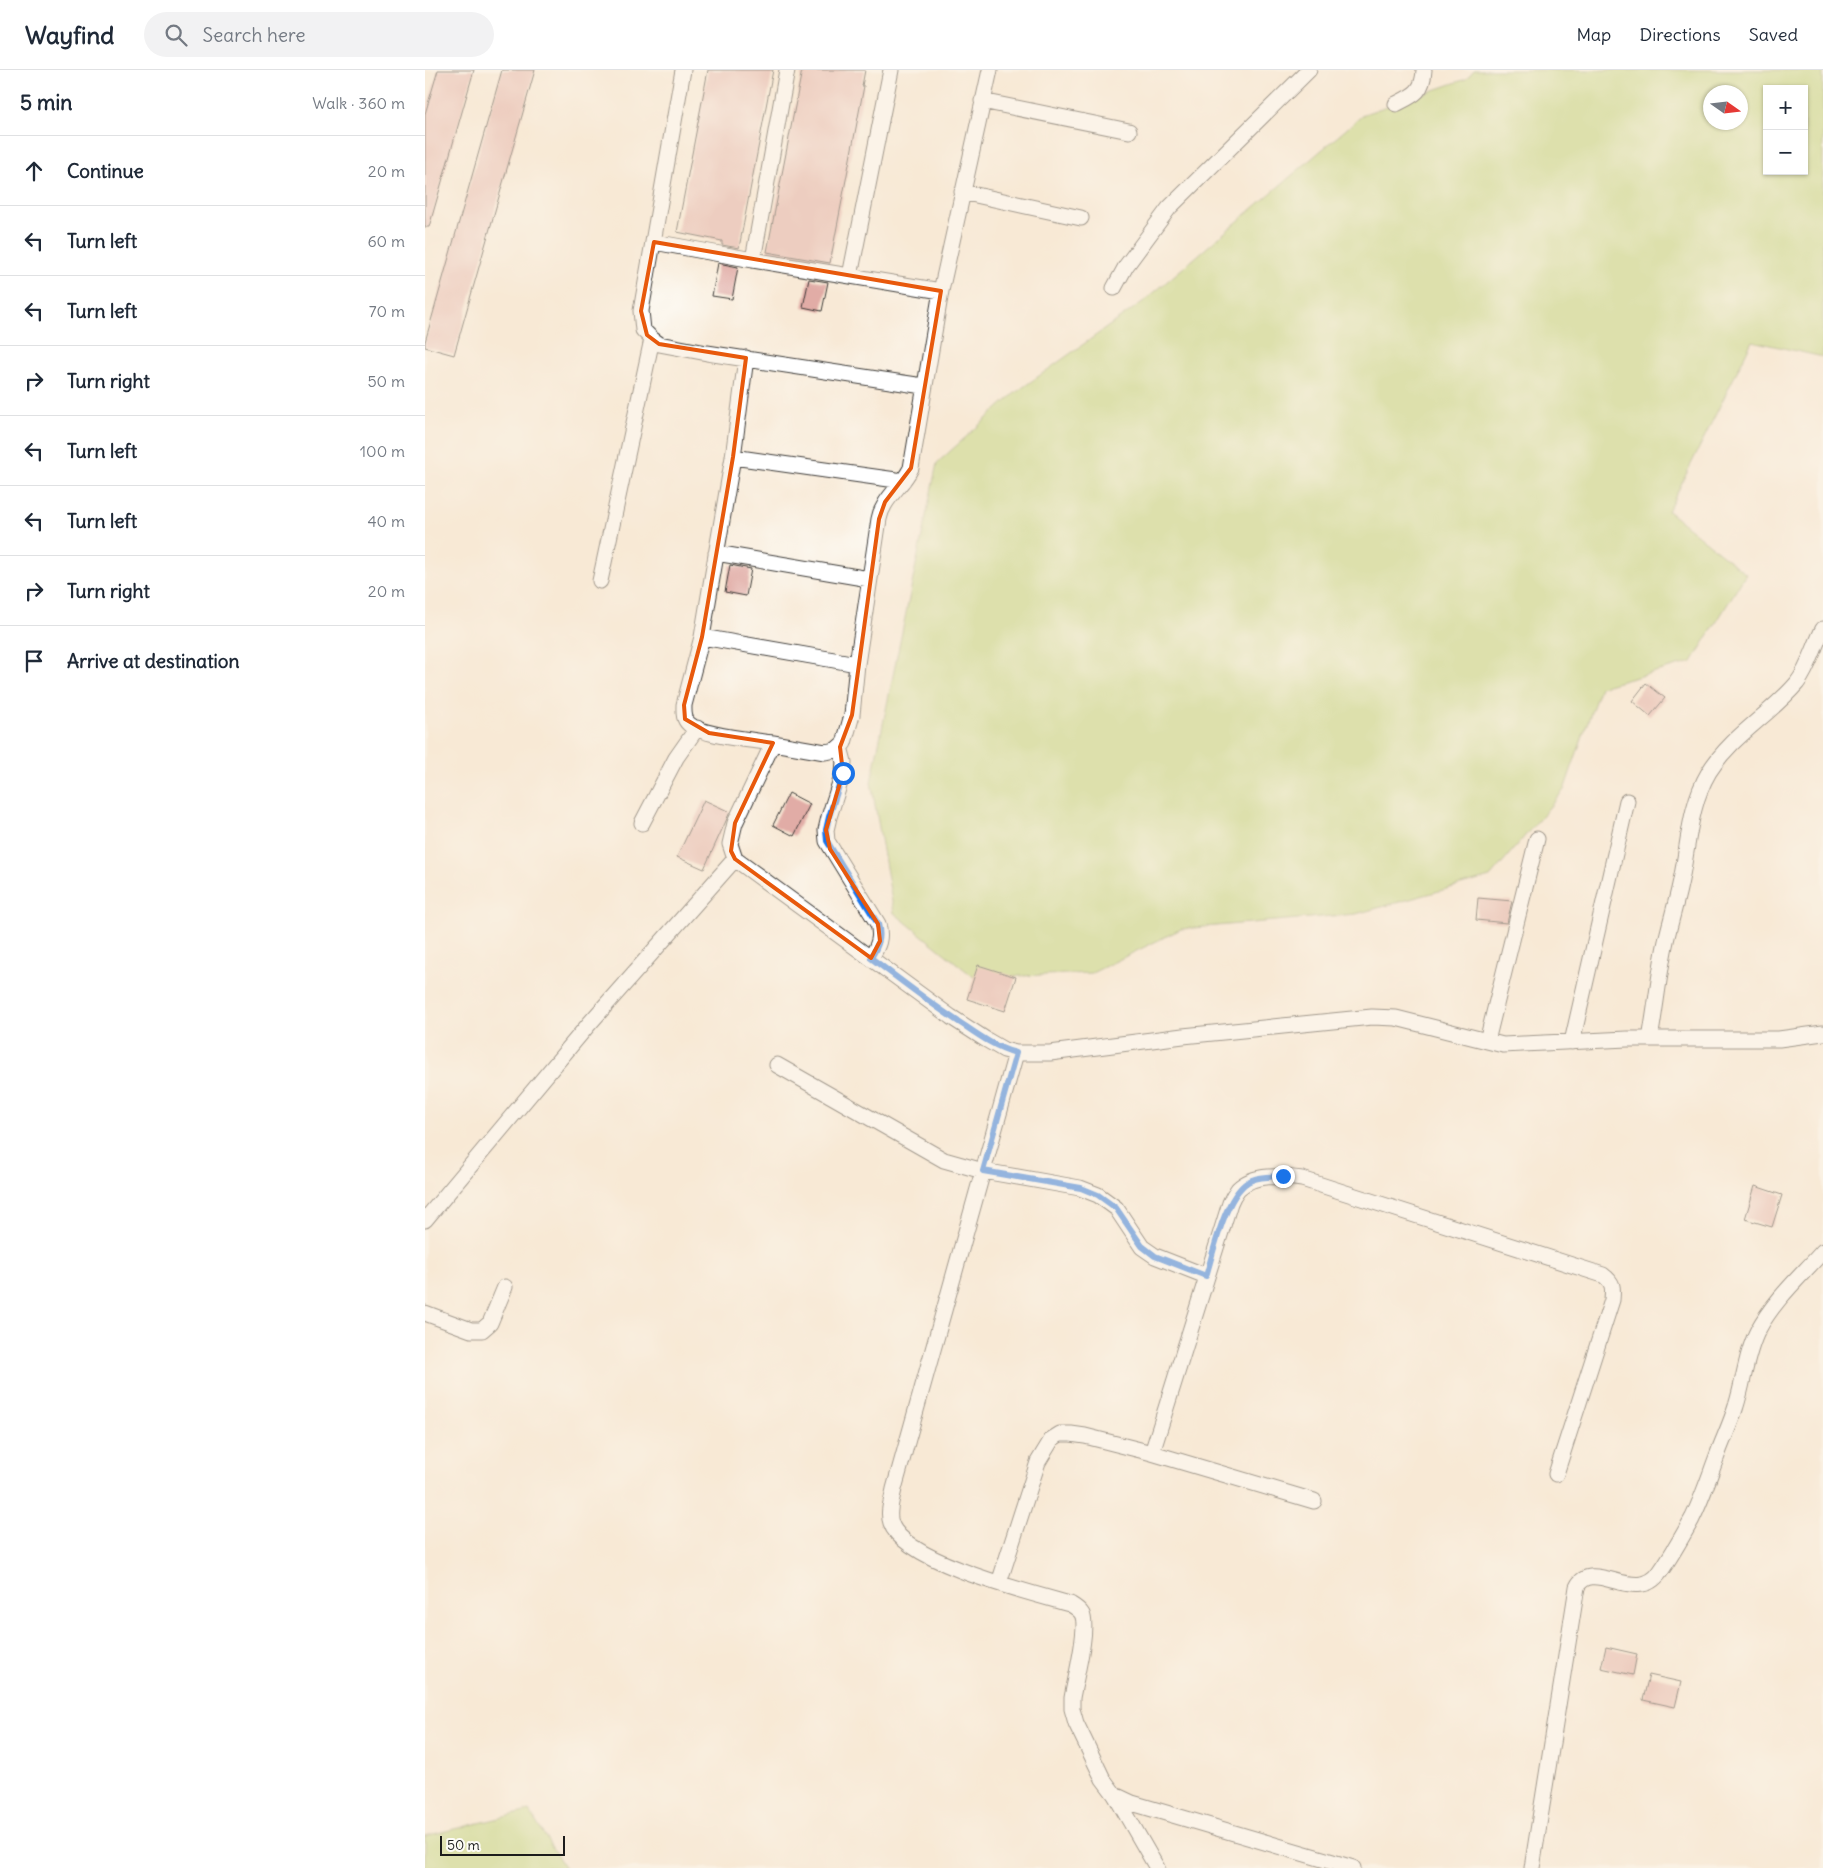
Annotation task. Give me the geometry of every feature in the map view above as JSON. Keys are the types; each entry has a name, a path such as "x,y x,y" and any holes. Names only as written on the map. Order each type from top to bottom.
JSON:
{"street":[{"path":"683,70 641,311 643,330 659,344 923,386"},
{"path":"753,260 787,70"},
{"path":"850,276 891,70"},
{"path":"746,358 733,457 702,637 683,705 685,719 689,725 709,733 825,752 837,750 844,743 849,728 869,579 881,509 911,468 923,386 941,291 990,70"},
{"path":"1114,288 1126,266 1169,208 1309,70"},
{"path":"1396,104 1418,91 1423,81 1424,70"},
{"path":"982,101 1129,131"},
{"path":"962,192 1081,218"},
{"path":"654,242 941,291"},
{"path":"600,581 652,339"},
{"path":"733,457 903,481"},
{"path":"716,553 869,579"},
{"path":"1650,1039 1666,943 1683,873 1689,827 1701,788 1720,757 1798,682 1823,628"},
{"path":"702,637 857,664"},
{"path":"642,823 676,758 697,728"},
{"path":"773,743 735,823 730,844 735,859 951,1017 1003,1050 1016,1053 1050,1053 1183,1036 1372,1017 1396,1018 1503,1045 1650,1039 1779,1039 1823,1033"},
{"path":"840,748 844,762 843,773 826,830 831,848 878,924 881,934 871,958"},
{"path":"1572,1042 1627,800"},
{"path":"1487,1041 1537,839"},
{"path":"425,1220 589,1024 735,859"},
{"path":"1016,1053 889,1512 891,1523 903,1540 915,1549 938,1561 1078,1608 1083,1615 1084,1627 1071,1698 1075,1723 1103,1780 1115,1795 1157,1868"},
{"path":"777,1065 944,1160 983,1171 1081,1188 1098,1195 1116,1208 1142,1246 1155,1256 1206,1276"},
{"path":"1152,1453 1230,1202 1238,1189 1251,1180 1283,1176 1302,1179 1603,1275 1610,1280 1613,1289 1613,1300 1556,1474"},
{"path":"1532,1868 1577,1587 1585,1577 1646,1585 1659,1574 1693,1518 1736,1407 1751,1344 1757,1331 1763,1320 1783,1295 1823,1251"},
{"path":"425,1313 471,1330 481,1330 489,1323 505,1287"},
{"path":"999,1583 1038,1462 1052,1439 1060,1434 1071,1434 1152,1453 1314,1501"},
{"path":"1115,1795 1132,1803 1353,1868"}],"highlighted area":[{"path":"654,242 941,291 911,468 885,502 879,519 852,715 840,747 843,773 826,830 830,849 878,924 880,941 871,958 735,859 731,851 735,823 773,743 709,733 685,719 684,705 702,637 733,457 746,358 659,344 647,335 641,311"}],"green space":[{"path":"1474,70 1823,70 1823,357 1752,341 1668,511 1746,574 1692,662 1600,687 1564,790 1490,877 1356,914 1181,929 1092,973 975,978 894,913 871,782 937,463 1015,393 1144,301 1364,114 1466,79"},
{"path":"529,1811 565,1868 425,1868 425,1836"}],"building":[{"path":"438,70 474,70 429,227 425,227 425,114"},
{"path":"502,70 535,70 454,355 425,347 425,342"},
{"path":"708,70 773,70 739,248 722,245 722,241 677,232"},
{"path":"802,70 865,70 862,86 864,86 830,263 767,252"},
{"path":"718,263 738,267 732,299 712,296"},
{"path":"809,279 828,282 822,311 803,307"},
{"path":"730,565 751,569 746,596 725,592"},
{"path":"1646,683 1665,698 1650,716 1632,701"},
{"path":"789,793 810,804 794,836 773,825"},
{"path":"704,800 730,812 704,869 677,857"},
{"path":"1478,898 1512,901 1507,923 1476,920"},
{"path":"978,965 1016,977 1005,1011 967,999"},
{"path":"1755,1186 1782,1195 1772,1227 1745,1219"},
{"path":"1606,1647 1637,1654 1633,1675 1601,1668"},
{"path":"1649,1675 1681,1682 1675,1707 1643,1700"}],"route":[{"path":"843,773 829,817 826,830 827,841 878,924 881,934 871,958 951,1017 1003,1050 1016,1053 983,1171 1081,1188 1098,1195 1116,1208 1142,1246 1155,1256 1176,1266 1206,1276 1223,1221 1230,1202 1238,1189 1251,1180 1283,1176"}]}
